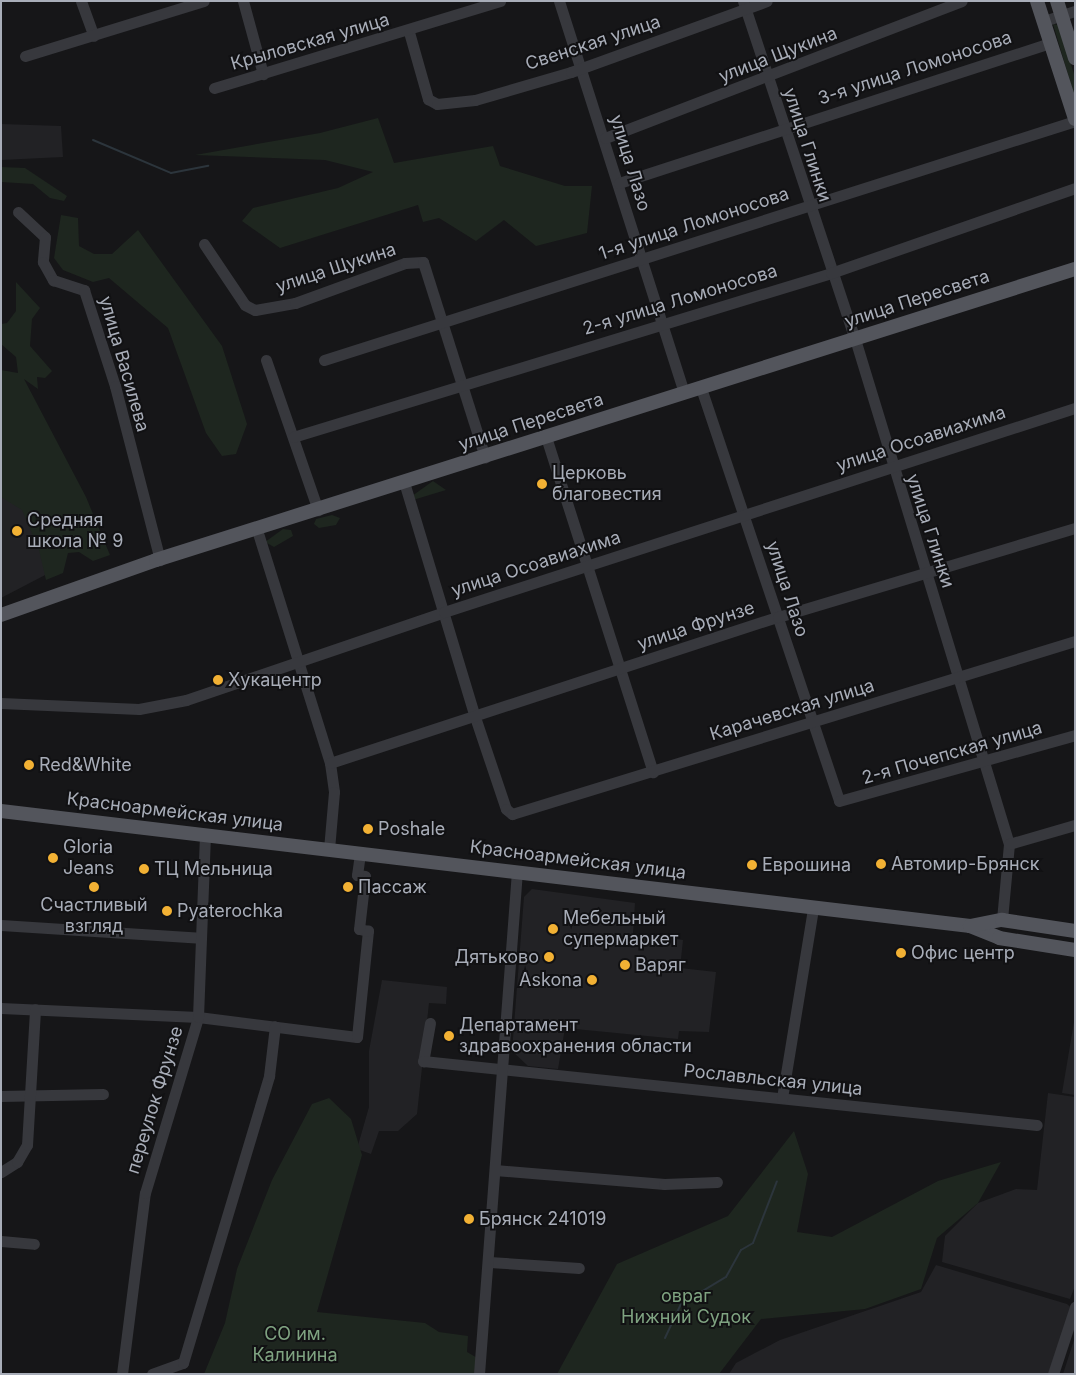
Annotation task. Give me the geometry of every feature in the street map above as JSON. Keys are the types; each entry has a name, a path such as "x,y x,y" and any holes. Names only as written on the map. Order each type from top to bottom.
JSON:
{"main road":[{"path":"1037,1 1075,120"},
{"path":"1057,1 1075,58"},
{"name":"улица Пересвета","path":"1,615 160,560 1075,269"},
{"name":"Красноармейская улица","path":"1,811 970,926"},
{"path":"970,926 1002,920 1075,931"},
{"path":"970,926 999,938 1075,950"}],"street":[{"path":"81,1 94,36"},
{"path":"25,56 204,1"},
{"path":"243,1 262,74"},
{"name":"Крыловская улица","path":"214,88 409,32 500,1"},
{"name":"Свенская улица","path":"409,32 428,99 437,104 475,100 581,67 744,5 767,1"},
{"name":"улица Щукина","path":"605,138 767,79 962,1"},
{"name":"улица Лазо","path":"563,2 581,67 684,393"},
{"name":"улица Глинки","path":"744,5 783,129 855,339 891,468 959,676 1009,844"},
{"path":"1044,21 1075,11"},
{"name":"3-я улица Ломоносова","path":"619,183 1051,43"},
{"name":"1-я улица Ломоносова","path":"324,360 443,325 1075,120"},
{"name":"2-я улица Ломоносова","path":"293,437 831,273 1075,188"},
{"name":"улица Василева","path":"18,212 45,237 43,262 53,280 84,290 115,386 160,560"},
{"name":"улица Щукина","path":"204,244 246,305 255,310 295,303 405,263 423,262 443,325"},
{"path":"443,325 485,456"},
{"path":"266,360 318,510"},
{"name":"улица Лазо","path":"702,388 838,801"},
{"name":"улица Осоавиахима","path":"1,703 140,709 186,700 444,612 1075,408"},
{"path":"546,437 622,669 653,772"},
{"path":"404,482 475,716"},
{"name":"улица Фрунзе","path":"330,763 778,617 1075,528"},
{"path":"256,530 330,763 334,792 329,849"},
{"name":"Карачевская улица","path":"475,716 506,809 521,814 1075,640"},
{"name":"2-я Почепская улица","path":"838,801 1075,735"},
{"path":"1002,920 1009,844 1075,825"},
{"name":"переулок Фрунзе","path":"122,1374 145,1193 198,1017 205,834"},
{"path":"1,1008 198,1017 357,1037 368,931 360,929 365,876 357,875 360,853"},
{"path":"479,1374 489,1262 517,872"},
{"path":"782,1098 813,908"},
{"path":"1,925 200,938"},
{"path":"1,1172 17,1162 27,1145 35,1009"},
{"name":"Рославльская улица","path":"430,1023 423,1061 1037,1125"},
{"path":"152,1374 183,1363 269,1076 275,1026"},
{"path":"1,1096 103,1094"},
{"path":"1,1163 17,1162"},
{"path":"495,1170 664,1184 717,1182"},
{"path":"1,1241 34,1244"},
{"path":"489,1262 579,1268"},
{"path":"1053,1374 1075,1307"}],"shaded area":[{"path":"1,124 61,126 63,157 1,160"},
{"name":"Средняя школа № 9","path":"1,496 23,509 49,573 1,598"},
{"path":"532,889 635,903 633,933 683,940 680,968 716,972 709,1032 679,1031 678,1039 565,1028 558,1069 528,1066 512,1051 524,897"},
{"path":"382,980 447,987 446,1004 429,1003 417,1114 398,1131 379,1131 371,1154 357,1149 369,1107 369,1051"},
{"path":"1075,1016 1075,1095 1062,1093"},
{"path":"1048,1093 1075,1097 1075,1286 1070,1299 942,1262 945,1236 978,1203 1016,1189 1037,1190"},
{"path":"936,1265 1067,1304 1075,1311 1075,1320 1059,1374 729,1374 736,1363 780,1340 921,1292"},
{"path":"1075,1337 1075,1374 1063,1374"}],"green space":[{"path":"1053,24 1058,25 1075,77 1075,98"},
{"path":"378,118 394,163 493,146 500,166 565,186 592,186 587,233 536,246 504,220 476,241 439,218 423,222 418,205 280,248 242,221 253,208 338,188 373,172 325,160 195,155 320,133"},
{"path":"1,167 25,168 67,196 64,201 50,198 33,184 1,182"},
{"path":"61,215 78,218 79,246 94,254 112,254 138,230 222,346 247,424 236,454 222,456 206,433 168,328 109,278 93,282 63,270 54,258"},
{"path":"16,282 40,308 32,319 30,346 52,371 45,378 37,377 38,389 24,379 86,497 110,555 93,561 79,552 68,553 63,573 46,580 39,550 22,510 1,497 1,370 18,373 16,357 1,344 1,324 7,323 16,311"},
{"path":"433,481 446,490 413,500 412,496"},
{"path":"332,515 340,518 336,525 319,528 314,524 316,519"},
{"path":"283,529 291,530 293,536 274,547 265,542"},
{"name":"СО им. Калинина","path":"329,1098 351,1119 362,1155 317,1312 425,1323 439,1332 468,1336 467,1352 479,1359 474,1374 204,1374 225,1323 237,1269 272,1180 312,1104"},
{"name":"овраг Нижний Судок","path":"794,1131 808,1174 797,1232 832,1237 938,1181 1001,1162 978,1203 937,1238 921,1289 865,1309 761,1319 719,1374 557,1374 617,1264 728,1216"}],"waterway":[{"path":"93,140 171,173 208,166"},
{"path":"665,1338 681,1304 726,1277 741,1250 753,1243 777,1181"}],"place":[{"name":"Церковь благовестия","path":"542,484"},
{"name":"Средняя школа № 9","path":"17,531"},
{"name":"Хукацентр","path":"218,680"},
{"name":"Red&White","path":"29,765"},
{"name":"Poshale","path":"368,829"},
{"name":"Gloria Jeans","path":"53,858"},
{"name":"Автомир-Брянск","path":"881,864"},
{"name":"Еврошина","path":"752,865"},
{"name":"ТЦ Мельница","path":"144,869"},
{"name":"Счастливый взгляд","path":"94,887"},
{"name":"Пассаж","path":"348,887"},
{"name":"Pyaterochka","path":"167,911"},
{"name":"Мебельный супермаркет","path":"553,929"},
{"name":"Офис центр","path":"901,953"},
{"name":"Дятьково","path":"549,957"},
{"name":"Варяг","path":"625,965"},
{"name":"Askona","path":"592,980"},
{"name":"Департамент здравоохранения области","path":"449,1036"},
{"name":"Брянск 241019","path":"469,1219"}]}
